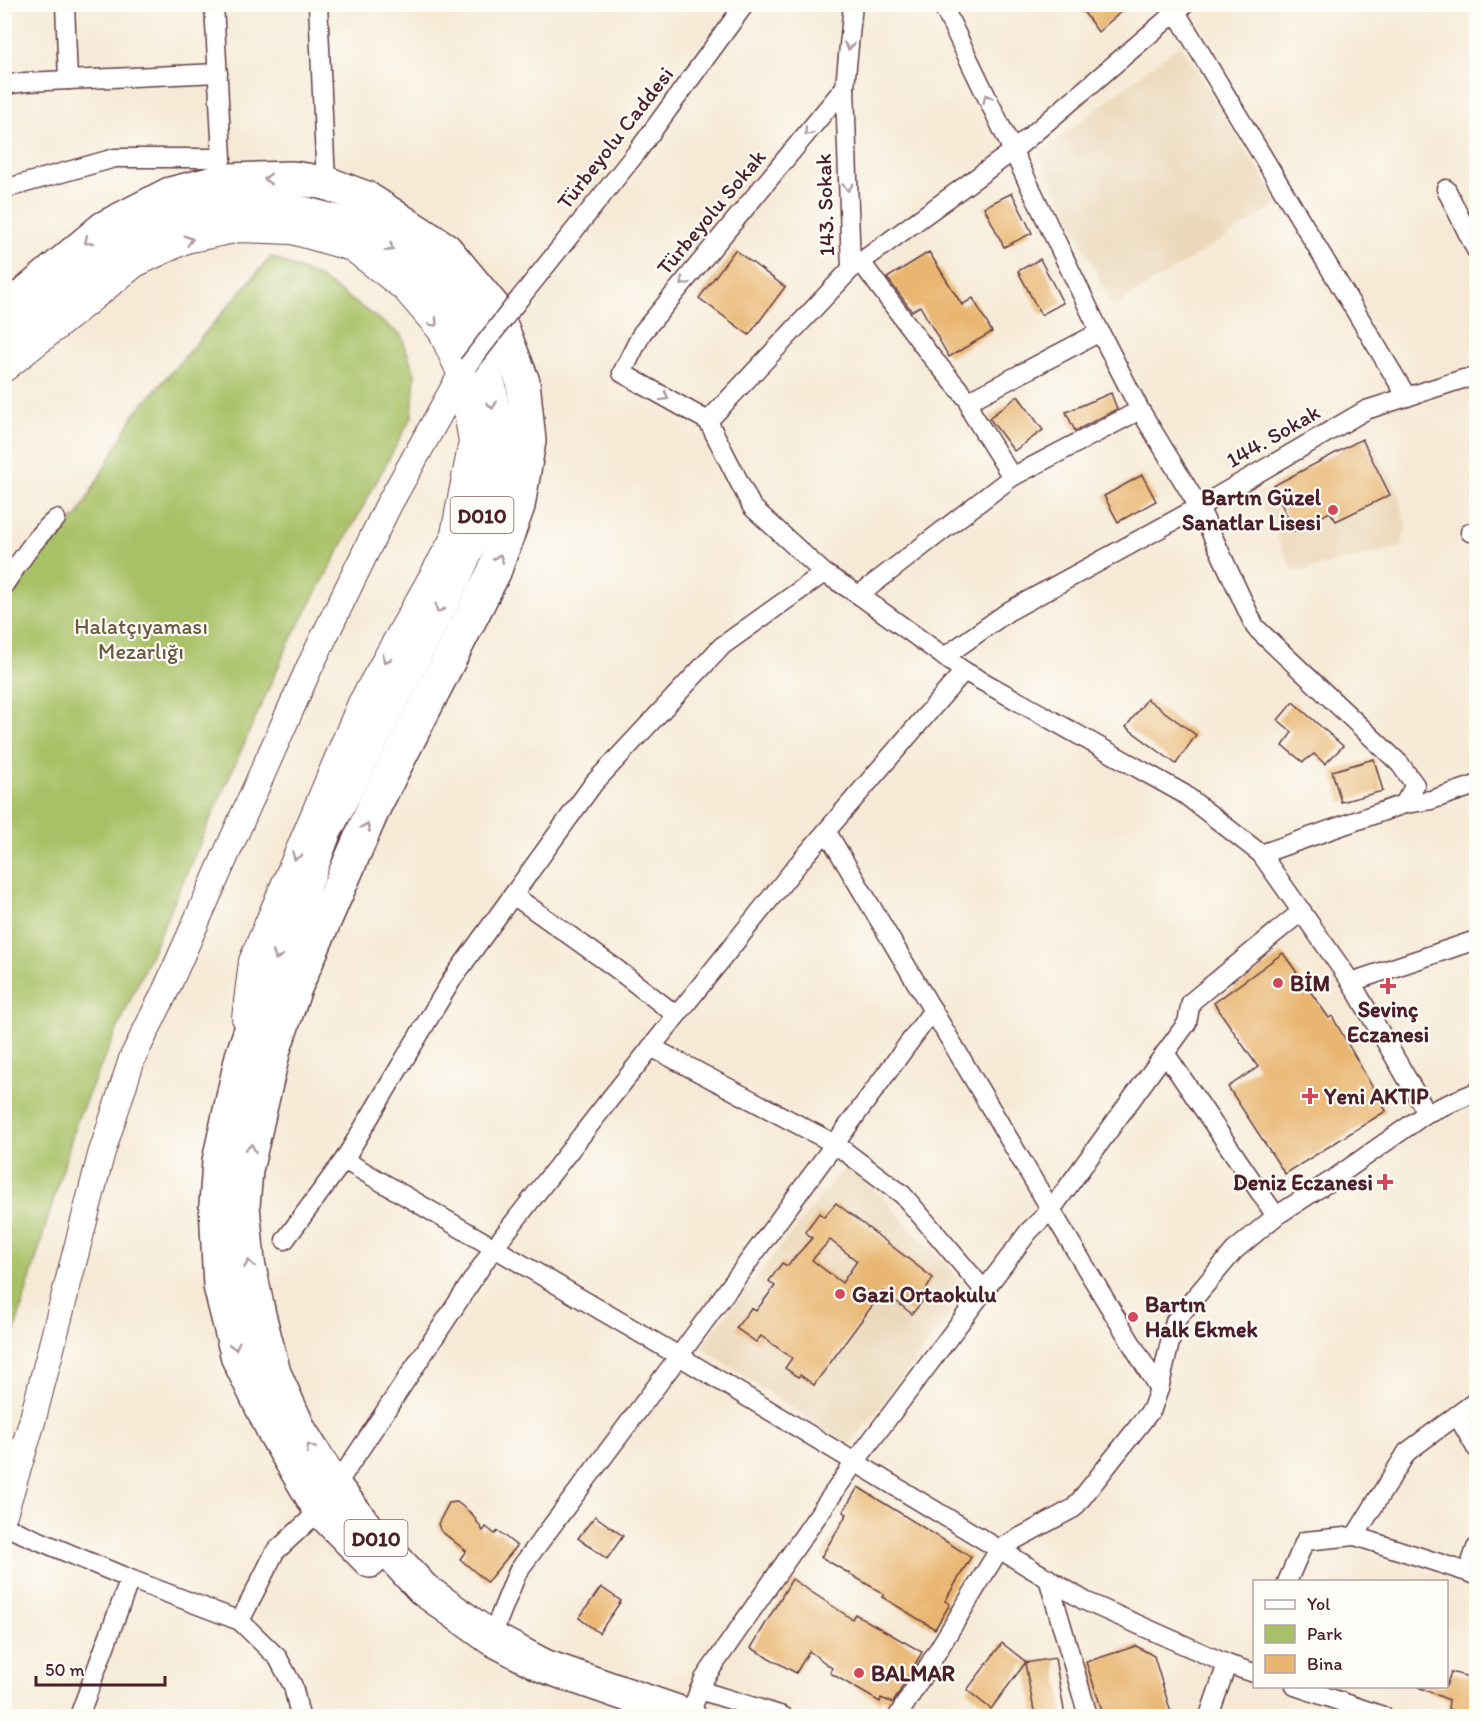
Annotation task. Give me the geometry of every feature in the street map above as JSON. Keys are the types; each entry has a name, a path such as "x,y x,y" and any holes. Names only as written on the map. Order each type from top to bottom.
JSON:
{"highway":[{"name":"D010","path":"4,312 104,228 170,194 226,180 293,178 326,183 366,198 445,249 494,308 523,382 529,441 518,506 494,572 375,805 296,988 274,1049 246,1170 243,1206 248,1262 274,1373 328,1498 365,1526 423,1589 491,1638 544,1666 692,1708"},
{"name":"D010","path":"4,347 124,252 181,222 235,208 291,210 359,228 429,273 469,326 490,389 498,443 491,497 456,576 324,833 266,986 240,1064 219,1161 216,1205 220,1286 238,1358 274,1432 414,1607 484,1657 522,1675 640,1716"}],"street":[{"path":"65,4 68,80"},
{"path":"4,189 115,158 222,158 214,4"},
{"path":"318,4 326,183"},
{"name":"Türbeyolu Caddesi","path":"465,370 637,152 745,4"},
{"name":"143. Sokak","path":"708,421 856,265 845,87 853,4"},
{"path":"942,4 1140,410 1199,507 1255,627 1400,764 1414,784 1404,804"},
{"path":"1012,477 972,413 969,401 856,265 1013,151 1180,8 1407,397"},
{"path":"4,85 218,73"},
{"name":"Türbeyolu Sokak","path":"708,421 622,373 642,333 845,87"},
{"path":"1446,189 1476,250"},
{"path":"4,369 135,264 186,240 239,229 292,231 352,248 405,289 441,331 465,370 472,442 453,539 361,703 252,961 240,1064"},
{"path":"969,401 1101,332"},
{"path":"4,1514 32,1422 101,1155 132,1059 165,992 309,668 388,506 465,370"},
{"name":"144. Sokak","path":"944,657 1009,611 1199,507 1366,410 1463,379 1476,378"},
{"path":"859,595 1012,477 1140,410"},
{"path":"708,421 752,507 824,573 859,595 964,671 1184,794 1261,854 1351,982 1427,1113"},
{"path":"4,585 35,540 56,519"},
{"path":"285,1240 344,1160 453,978 594,783 722,646 824,573"},
{"path":"240,1621 275,1552 328,1498 494,1249 676,1015 798,864 964,671"},
{"path":"1261,854 1404,804 1431,800 1476,785"},
{"path":"827,832 1159,1389"},
{"path":"513,895 676,1015"},
{"path":"783,1716 692,1708 704,1679 855,1462 1029,1231 1051,1210 1187,1023 1191,1002 1302,911"},
{"path":"1351,982 1476,940"},
{"path":"491,1638 518,1571 933,1010"},
{"path":"651,1047 835,1144 903,1196 984,1290"},
{"path":"1165,1053 1276,1216"},
{"path":"898,1716 1000,1548 1074,1508 1152,1409 1175,1321 1234,1251 1276,1216 1332,1180 1427,1113 1476,1092"},
{"path":"344,1160 679,1356 1085,1601 1227,1664 1253,1673"},
{"path":"1355,1536 1407,1452 1476,1401"},
{"path":"1457,1415 1476,1448"},
{"path":"4,1526 130,1579 240,1621 278,1658 293,1686 300,1716"},
{"path":"1287,1580 1305,1541 1355,1536 1472,1573 1476,1548"},
{"path":"1048,1578 1088,1716"},
{"path":"79,1716 130,1579"},
{"path":"1209,1716 1227,1664"},
{"path":"1301,1688 1383,1716"}],"shaded area":[{"path":"1180,44 1279,204 1113,307 1039,154"},
{"name":"Bartın Güzel Sanatlar Lisesi","path":"1369,435 1397,490 1406,526 1401,547 1294,572 1256,494"},
{"path":"848,1163 970,1289 849,1446 700,1347"}],"green space":[{"name":"Halatçıyaması Mezarlığı","path":"271,257 320,278 401,335 415,374 412,416 287,647 77,1120 5,1364 5,595 44,536 77,517 134,415"}],"building":[{"path":"1078,4 1130,4 1098,32"},
{"path":"1012,193 1032,233 1004,247 984,207"},
{"path":"735,250 785,287 749,335 699,298"},
{"path":"929,252 962,305 973,298 992,332 949,357 920,306 912,311 887,278"},
{"path":"1040,259 1063,303 1041,315 1018,271"},
{"path":"1111,393 1117,409 1075,431 1066,412"},
{"path":"1018,396 1043,430 1014,451 989,418"},
{"path":"1362,439 1390,495 1336,521 1330,512 1294,531 1273,486"},
{"path":"1142,475 1156,501 1118,522 1104,496"},
{"path":"1147,699 1196,735 1176,764 1126,727"},
{"path":"1293,702 1343,746 1325,764 1314,754 1303,762 1283,746 1292,732 1278,720"},
{"path":"1374,759 1383,791 1341,802 1332,771"},
{"path":"1283,953 1329,1018 1332,1016 1386,1111 1285,1174 1228,1087 1258,1067 1214,1003"},
{"name":"Gazi Ortaokulu","path":"836,1203 933,1278 924,1293 926,1297 912,1314 883,1291 814,1385 785,1368 792,1358 761,1336 756,1342 736,1328 751,1308 756,1311 775,1286 769,1281 782,1263 787,1266 812,1238 805,1232 819,1213 824,1217","holes":["830,1240 857,1261 842,1283 812,1260"]},
{"path":"858,1487 971,1557 945,1601 950,1604 935,1629 882,1597 884,1594 821,1557 847,1514 843,1512"},
{"path":"457,1502 472,1514 483,1531 486,1527 495,1534 498,1531 517,1546 487,1582 460,1559 466,1551 441,1531 438,1524 449,1503"},
{"path":"595,1516 623,1536 607,1559 578,1538"},
{"path":"792,1579 852,1619 855,1614 922,1652 893,1703 881,1698 880,1702 830,1673 832,1668 809,1651 796,1673 751,1648"},
{"path":"601,1587 621,1601 599,1633 579,1618"},
{"path":"1002,1643 1026,1662 991,1709 967,1690"},
{"path":"1136,1646 1154,1656 1172,1716 1104,1716 1086,1662"},
{"path":"1055,1658 1065,1716 1035,1716 1025,1663"},
{"path":"1451,1672 1476,1679 1476,1716 1455,1716 1455,1711 1448,1709 1449,1700 1420,1688 1448,1688"}],"place":[{"name":"Bartın Güzel Sanatlar Lisesi","path":"1333,510"},
{"name":"BİM","path":"1278,983"},
{"name":"Sevinç Eczanesi","path":"1388,986"},
{"name":"Yeni AKTIP","path":"1310,1096"},
{"name":"Deniz Eczanesi","path":"1385,1182"},
{"name":"Gazi Ortaokulu","path":"840,1294"},
{"name":"Bartın Halk Ekmek","path":"1133,1317"},
{"name":"BALMAR","path":"859,1673"}]}
